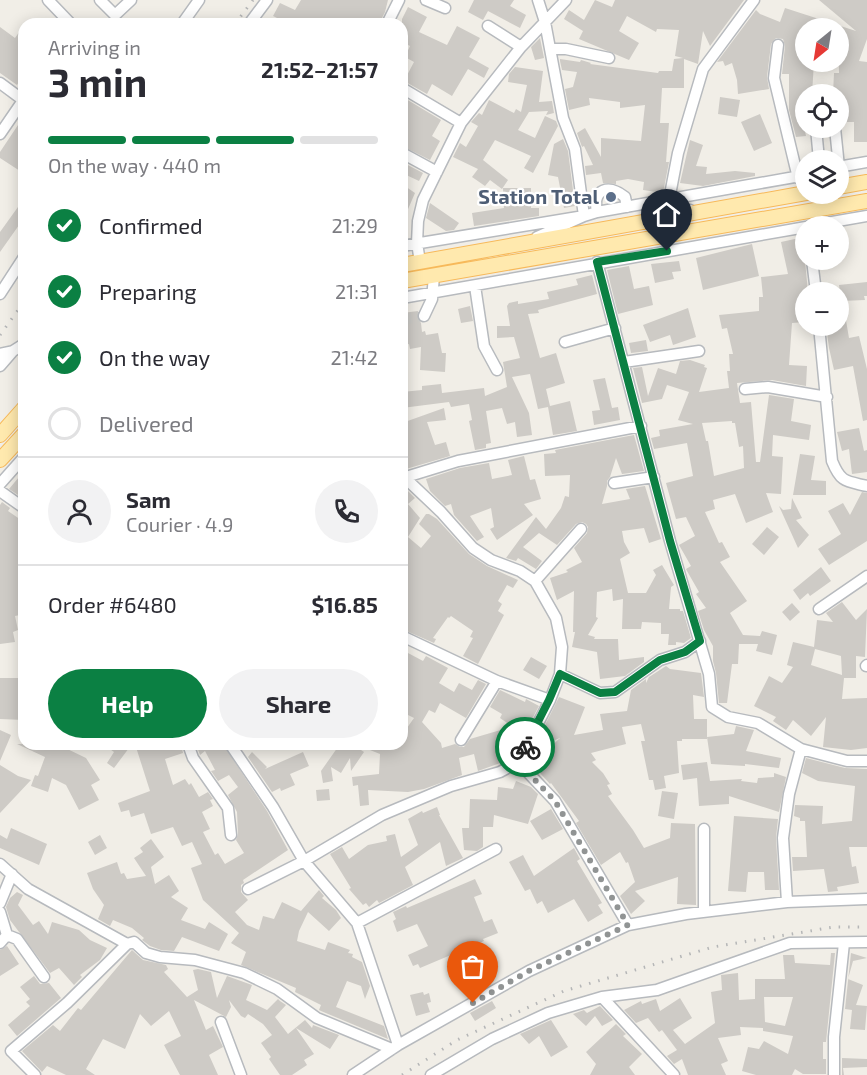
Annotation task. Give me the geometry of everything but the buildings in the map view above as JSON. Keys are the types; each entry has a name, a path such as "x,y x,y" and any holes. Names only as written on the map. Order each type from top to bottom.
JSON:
{"main road":[{"path":"849,186 867,182"},
{"path":"408,264 795,196"},
{"path":"408,280 867,201"},
{"path":"0,435 18,415"},
{"path":"0,460 18,440"}],"street":[{"path":"48,0 65,18"},
{"path":"100,0 115,15 131,0"},
{"path":"186,18 199,0"},
{"path":"254,18 267,0"},
{"path":"390,18 399,0"},
{"path":"426,0 445,8"},
{"path":"538,0 545,22 563,118 575,148 584,216"},
{"path":"420,262 417,221 423,200 461,123 521,46 566,0"},
{"path":"669,200 678,153 703,69 754,0"},
{"path":"488,26 521,46"},
{"path":"778,45 774,78 795,152"},
{"path":"550,49 566,49 609,58"},
{"path":"0,83 18,95"},
{"path":"408,92 461,123"},
{"path":"0,134 18,108"},
{"path":"408,156 437,172"},
{"path":"849,165 867,162"},
{"path":"518,245 597,212 795,177"},
{"path":"597,212 595,201 599,193 606,190 617,191 625,197 627,207"},
{"path":"641,205 706,211"},
{"path":"408,245 584,216"},
{"path":"849,219 867,216"},
{"path":"408,297 795,229"},
{"path":"597,262 670,541 709,675 712,707 728,717 758,723 801,749 847,761 867,761"},
{"path":"0,294 18,266"},
{"path":"424,316 432,300 434,276"},
{"path":"475,286 484,346 497,370"},
{"path":"565,342 615,328"},
{"path":"820,336 832,461 843,481 867,486"},
{"path":"0,366 18,348"},
{"path":"0,354 13,351"},
{"path":"624,362 699,351"},
{"path":"745,389 768,387 827,397"},
{"path":"408,475 458,460 641,426"},
{"path":"0,484 18,464"},
{"path":"614,483 654,477"},
{"path":"248,889 304,861 382,815 451,786 500,772 518,762 560,674 562,647 556,618 535,581 520,571 491,560 473,548 408,480"},
{"path":"0,491 18,504"},
{"path":"535,581 581,529"},
{"path":"819,609 867,576"},
{"path":"408,639 497,681 549,700"},
{"path":"560,674 600,693 615,692 660,660 685,652 700,641"},
{"path":"461,740 497,681"},
{"path":"787,902 783,838 789,794 801,749"},
{"path":"190,750 193,758 228,808 231,835"},
{"path":"234,750 273,807 304,861 357,923 395,1047"},
{"path":"518,762 555,801 628,925"},
{"path":"704,912 705,829"},
{"path":"357,923 496,849"},
{"path":"0,864 28,889 127,944"},
{"path":"0,903 12,874"},
{"path":"353,1075 395,1047 529,971 628,925 704,912 787,902 867,899"},
{"path":"0,912 3,939 17,939 44,977"},
{"path":"34,1075 11,1051 67,1003 127,944 134,942 146,953 160,957 195,960 244,973 277,989 317,1018 395,1047"},
{"path":"431,1075 520,1024 548,1013 602,997 657,990 790,943 867,942"},
{"path":"834,1075 834,1037 844,943"},
{"path":"602,997 674,1075"},
{"path":"221,1022 241,1075"}],"tunnel":[{"path":"408,319 424,316"}],"railway":[{"path":"240,18 253,0"},
{"path":"0,335 18,310"},
{"path":"402,1075 457,1040 564,991 713,947 834,927 867,927"}],"way so far":[{"path":"473,1003 529,971 628,925 555,801 518,762 525,747"}],"place":[{"name":"Station Total","path":"611,197"}],"route":[{"path":"525,747 560,674 600,693 615,692 660,660 685,652 700,641 670,541 597,262 667,251"}]}
